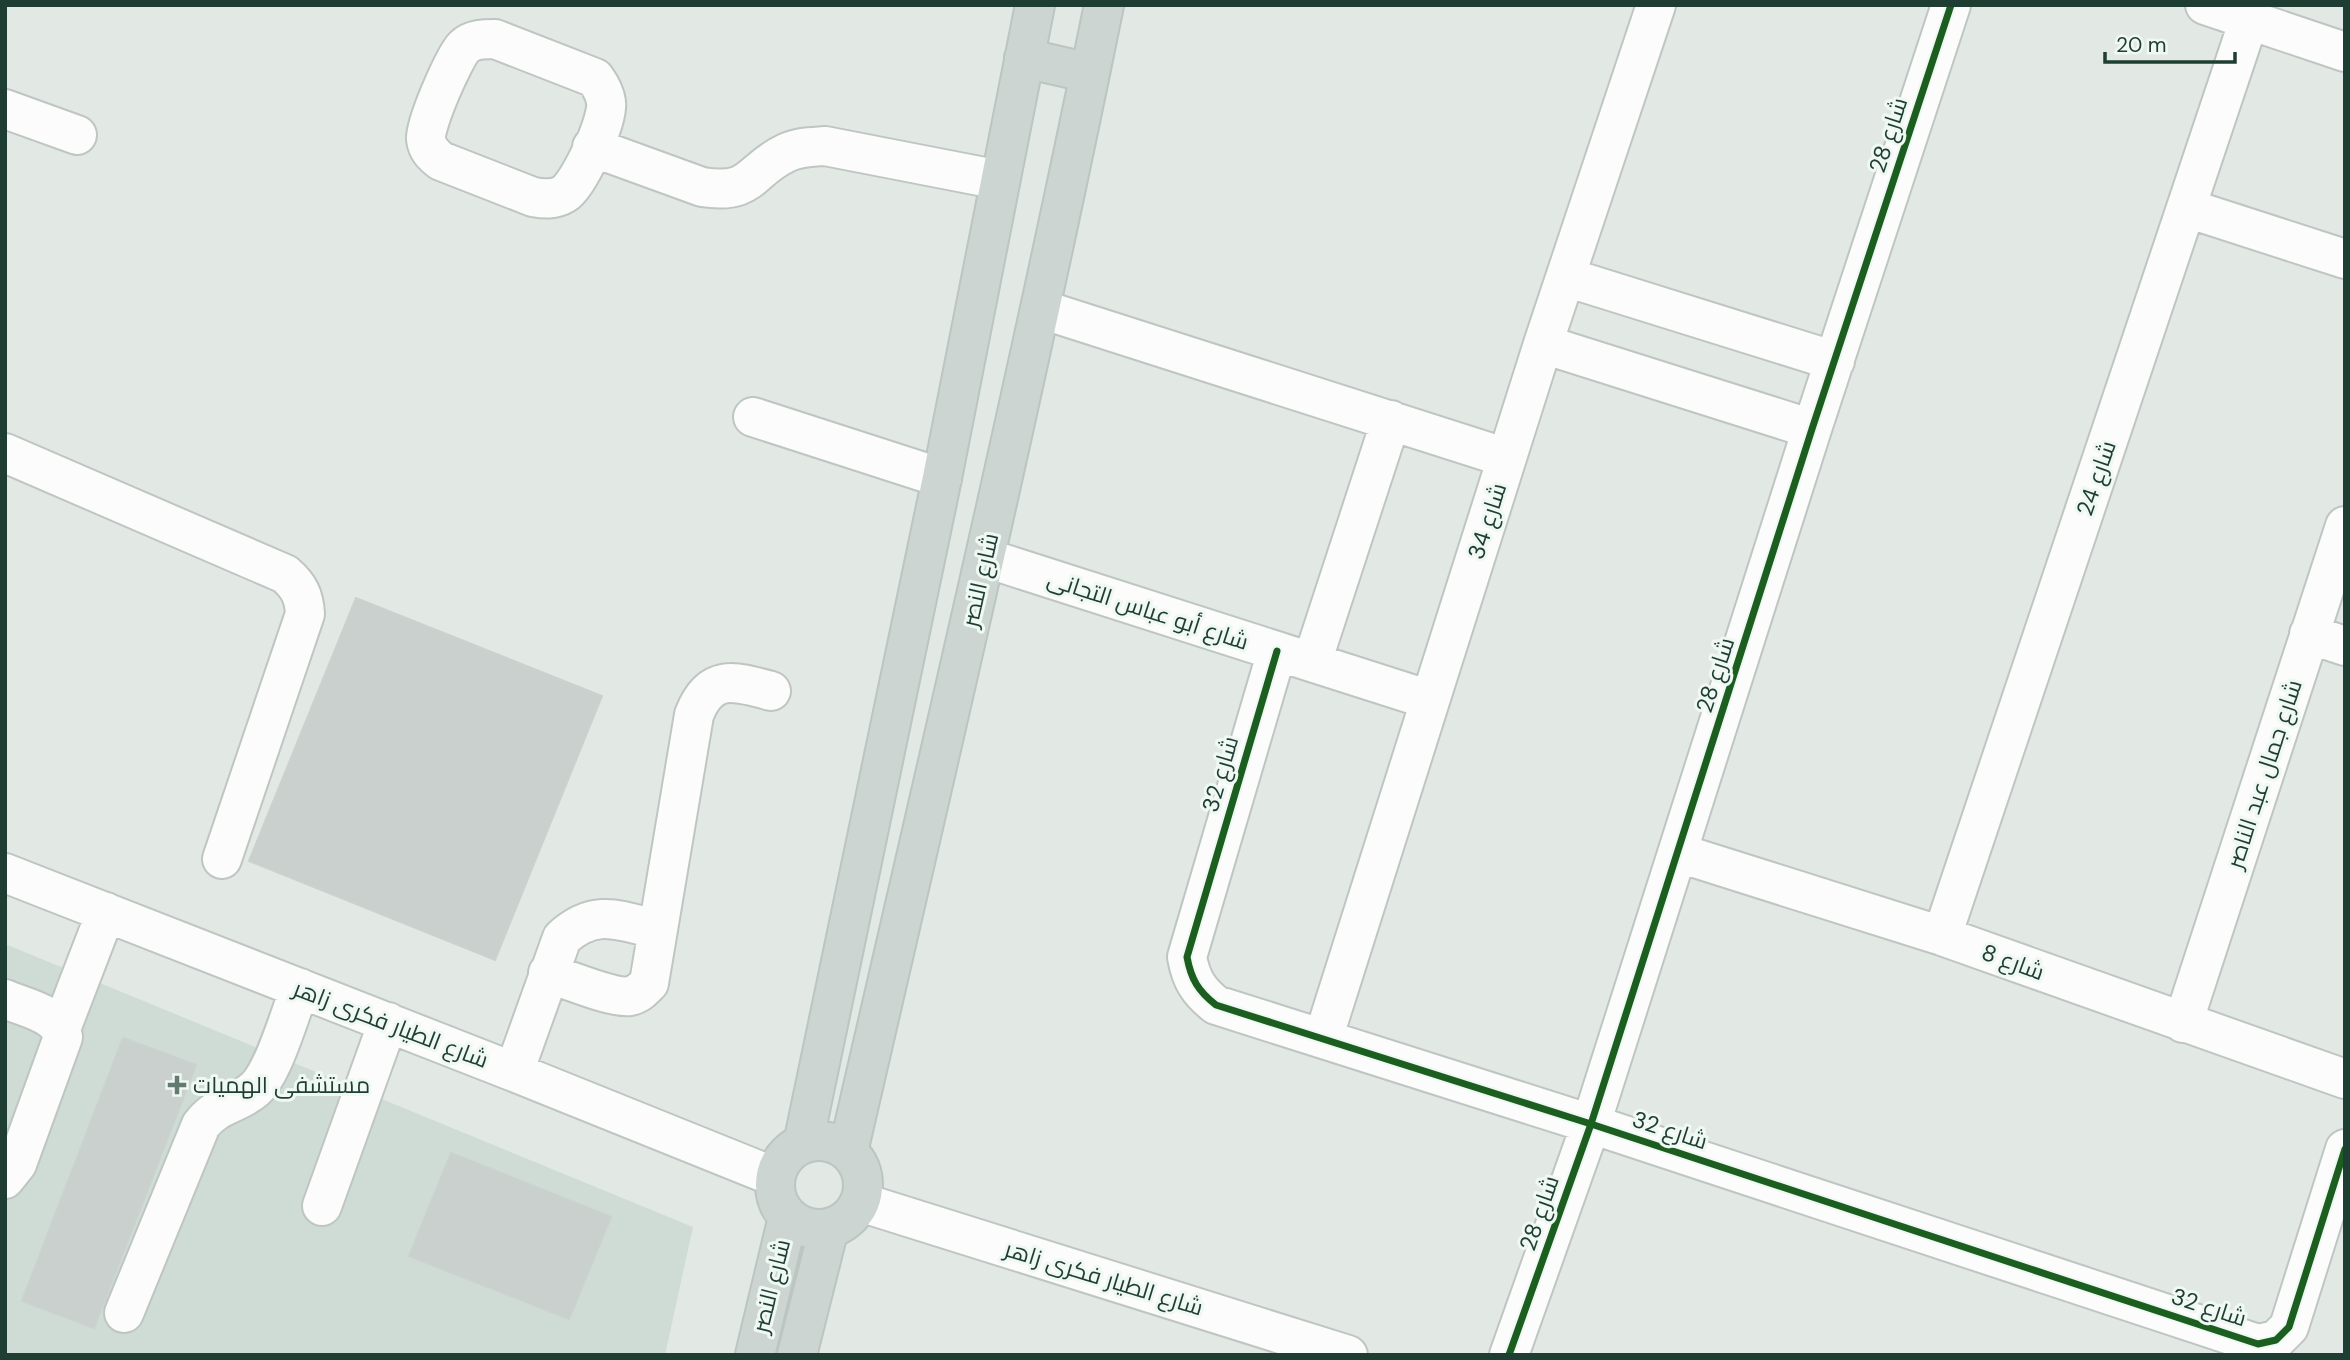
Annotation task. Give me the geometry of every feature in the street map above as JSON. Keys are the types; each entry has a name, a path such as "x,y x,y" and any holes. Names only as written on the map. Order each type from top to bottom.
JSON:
{"main road":[{"path":"803,1144 942,478 1035,5"},
{"name":"شارع النصر","path":"848,1152 986,558 1104,5"},
{"path":"1024,58 1090,73"},
{"path":"822,1141 848,1152 857,1162 862,1175 860,1202 853,1214 843,1223 829,1228 807,1228 788,1217 777,1199 775,1177 780,1163 790,1151 803,1144 822,1141"},
{"name":"شارع النصر","path":"755,1355 788,1217"},
{"name":"شارع النصر","path":"797,1355 829,1228"}],"street":[{"name":"شارع 34","path":"1322,1039 1543,344 1656,5"},
{"name":"شارع 28","path":"1509,1355 1591,1124 1812,429 1951,5"},
{"path":"2205,5 2345,52"},
{"name":"شارع 24","path":"1942,936 2249,20"},
{"path":"495,39 595,78 606,102 606,114 592,147 575,184 564,194 548,199 533,197 441,161 431,153 426,142 426,129 456,59 465,46 480,40 495,39"},
{"path":"5,109 77,135"},
{"path":"592,147 702,187 719,190 736,187 751,180 786,153 805,147 825,146 1000,180"},
{"path":"2187,208 2345,259"},
{"path":"1566,276 1835,361"},
{"path":"1041,309 1507,457"},
{"path":"1543,344 1812,429"},
{"path":"753,417 942,478"},
{"name":"شارع 32","path":"1391,420 1294,656 1187,957 1190,976 1200,992 1216,1005 1591,1124 2258,1344 2276,1340 2289,1327 2345,1149"},
{"path":"5,453 285,574 297,584 304,598 305,614 222,859"},
{"name":"شارع جمال عبد الناصر","path":"2183,1023 2345,526"},
{"name":"شارع أبو عباس التجانى","path":"986,558 1430,700"},
{"path":"2309,634 2345,646"},
{"path":"548,973 616,995 629,996 640,992 649,983 694,715 709,690 723,683 738,682 771,691"},
{"name":"شارع 8","path":"1679,853 1942,936 2345,1079"},
{"name":"شارع الطيار فكرى زاهر","path":"5,873 775,1177"},
{"path":"5,1179 17,1164 61,1044 61,1029 106,912"},
{"path":"514,1072 562,938 576,925 594,919 613,919 658,930"},
{"path":"124,1313 201,1125 210,1114 256,1089 268,1072 300,988"},
{"path":"5,999 50,1018 61,1029"},
{"path":"323,1206 388,1022"},
{"name":"شارع الطيار فكرى زاهر","path":"860,1202 1348,1355"}],"shaded area":[{"name":"مستشفى الهميات","path":"5,944 693,1227 665,1355 5,1355"}],"building":[{"path":"356,598 602,696 495,960 249,861"},
{"path":"123,1038 196,1065 94,1328 22,1301"},
{"path":"451,1153 611,1217 569,1319 409,1256"}],"cycle path":[{"path":"1509,1355 1591,1124 1812,429 1951,5"},
{"path":"1277,651 1187,957 1196,984 1216,1005 1591,1124 2258,1344 2276,1340 2289,1327 2345,1149"}],"place":[{"name":"مستشفى الهميات","path":"177,1085"}]}
